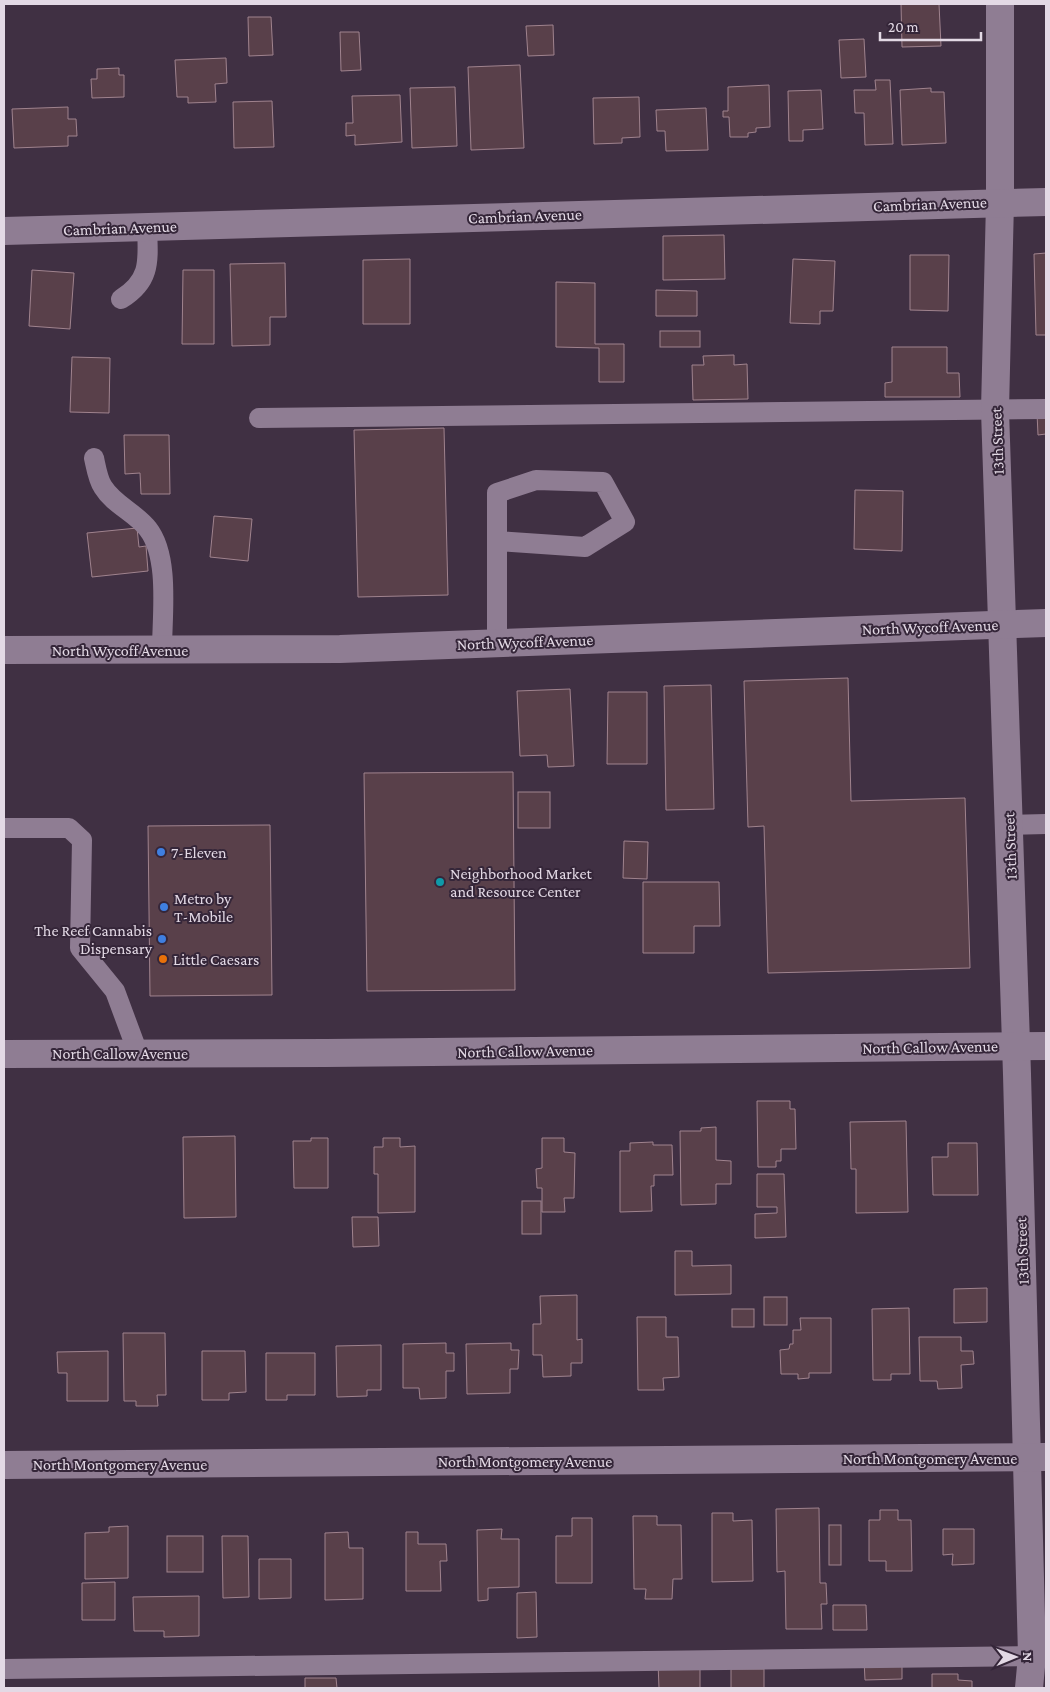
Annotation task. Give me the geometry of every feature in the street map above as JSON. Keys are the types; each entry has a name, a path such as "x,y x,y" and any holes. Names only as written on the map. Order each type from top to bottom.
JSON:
{"street":[{"name":"13th Street","path":"1000,4 1000,202 995,410 1016,1046 1037,1457 1039,1656 1029,1688"},
{"name":"Cambrian Avenue","path":"4,231 1046,202"},
{"name":"North Wycoff Avenue","path":"4,650 340,649 1046,623"},
{"name":"North Callow Avenue","path":"4,1054 1046,1046"},
{"name":"North Montgomery Avenue","path":"4,1465 1037,1457"}],"lane":[{"path":"122,299 141,284 145,273 148,259 147,227"},
{"path":"259,418 1046,409"},
{"path":"94,458 102,486 113,500 148,529 158,549 162,573 162,650"},
{"path":"497,644 497,494 536,480 603,482 626,522 585,547 498,541"},
{"path":"1009,824 1046,824"},
{"path":"4,828 69,828 82,840 80,948 115,991 138,1053"},
{"path":"4,1669 1039,1656"}],"building":[{"path":"901,4 939,4 941,46 902,47"},
{"path":"248,17 271,17 273,55 249,56"},
{"path":"553,25 554,55 528,56 526,26"},
{"path":"340,32 359,32 361,70 341,71"},
{"path":"864,39 866,77 841,78 839,40"},
{"path":"226,58 227,83 215,84 216,102 188,103 188,97 177,97 175,60"},
{"path":"520,65 524,148 471,150 468,67"},
{"path":"119,68 119,75 124,75 124,97 92,98 91,79 97,79 97,69"},
{"path":"875,80 890,80 893,144 865,145 864,113 855,113 854,90 876,90"},
{"path":"769,85 770,127 756,128 756,132 748,133 748,137 730,137 729,117 723,117 723,111 728,111 728,87"},
{"path":"455,87 457,146 412,148 410,88"},
{"path":"931,88 931,92 944,92 946,143 902,145 900,90"},
{"path":"821,90 823,129 803,130 803,141 789,141 788,91"},
{"path":"400,95 402,142 355,145 355,135 346,136 346,123 353,123 352,96"},
{"path":"639,97 640,137 622,138 622,143 594,144 593,98"},
{"path":"272,101 274,147 234,148 233,102"},
{"path":"68,107 68,119 76,119 77,136 68,136 68,146 14,148 12,109"},
{"path":"706,108 708,150 666,151 665,131 657,131 656,110"},
{"path":"724,235 725,279 663,280 663,236"},
{"path":"1046,253 1046,335 1036,335 1034,254"},
{"path":"910,255 949,255 948,311 910,310"},
{"path":"410,259 410,324 363,324 363,260"},
{"path":"793,259 835,261 833,311 820,311 820,324 790,323"},
{"path":"285,263 286,317 270,317 270,345 232,346 230,264"},
{"path":"32,270 74,273 70,329 29,326"},
{"path":"183,270 214,270 214,344 182,344"},
{"path":"556,282 595,283 595,344 624,344 624,382 599,382 599,348 556,347"},
{"path":"656,290 697,291 697,316 656,316"},
{"path":"660,331 700,331 700,347 660,347"},
{"path":"892,347 947,347 947,373 959,373 960,397 885,397 885,383 892,382"},
{"path":"734,355 734,365 747,364 748,399 693,400 692,365 704,365 703,356"},
{"path":"72,357 110,358 109,413 70,412"},
{"path":"1046,412 1046,434 1038,435 1037,413"},
{"path":"444,428 448,595 358,597 354,430"},
{"path":"124,435 169,435 170,494 141,494 140,473 125,474"},
{"path":"855,490 903,491 902,551 854,549"},
{"path":"214,516 252,519 248,561 210,557"},
{"path":"137,528 139,547 146,546 148,571 92,577 87,533"},
{"path":"848,678 851,801 965,798 970,968 768,973 764,826 748,827 744,681"},
{"path":"711,685 714,809 666,810 664,686"},
{"path":"570,689 574,766 548,767 547,755 520,756 517,691"},
{"path":"608,692 647,692 647,764 607,764"},
{"name":"Neighborhood Market and Resource Center","path":"513,772 515,990 367,991 364,773"},
{"path":"518,792 550,792 550,828 518,828"},
{"path":"270,825 272,995 150,996 148,826"},
{"path":"624,841 648,842 647,879 623,878"},
{"path":"643,882 719,882 720,926 694,926 694,953 643,953"},
{"path":"757,1101 790,1101 790,1109 795,1109 796,1149 781,1149 781,1161 776,1161 776,1167 758,1167"},
{"path":"906,1121 908,1212 856,1213 856,1169 851,1169 850,1122"},
{"path":"716,1127 716,1160 731,1161 731,1184 716,1184 716,1204 681,1205 680,1131 701,1131 701,1128"},
{"path":"235,1136 236,1217 184,1218 183,1137"},
{"path":"311,1138 328,1138 328,1188 294,1188 293,1141 311,1141"},
{"path":"383,1138 400,1138 400,1147 415,1146 415,1212 378,1213 378,1174 374,1174 374,1147 383,1147"},
{"path":"542,1138 564,1138 564,1152 575,1153 574,1198 564,1198 565,1212 542,1212 542,1188 537,1188 536,1169 542,1168"},
{"path":"653,1142 653,1145 672,1145 673,1175 654,1175 654,1186 651,1186 652,1211 620,1212 620,1151 630,1151 630,1143"},
{"path":"948,1143 977,1143 978,1195 933,1195 932,1157 948,1157"},
{"path":"757,1174 784,1174 786,1237 755,1238 755,1214 777,1213 777,1207 757,1207"},
{"path":"522,1201 541,1201 541,1234 522,1234"},
{"path":"352,1217 378,1217 379,1246 353,1247"},
{"path":"675,1251 692,1251 692,1266 731,1265 731,1294 675,1295"},
{"path":"987,1288 987,1322 954,1323 954,1289"},
{"path":"577,1295 577,1340 582,1339 582,1363 571,1363 571,1376 543,1377 542,1355 533,1355 533,1324 541,1324 540,1296"},
{"path":"764,1297 787,1297 787,1325 764,1325"},
{"path":"909,1308 910,1374 891,1374 891,1380 873,1380 872,1309"},
{"path":"732,1309 754,1309 754,1327 732,1327"},
{"path":"637,1317 666,1317 666,1337 678,1337 679,1377 663,1378 664,1390 638,1390"},
{"path":"800,1318 831,1318 831,1373 809,1373 809,1378 798,1379 798,1374 781,1374 780,1350 789,1349 790,1344 793,1344 793,1330 801,1330"},
{"path":"123,1333 165,1333 166,1395 157,1395 158,1406 136,1406 136,1401 124,1401"},
{"path":"919,1337 961,1337 961,1351 973,1351 974,1364 961,1365 962,1388 938,1389 937,1381 920,1381"},
{"path":"446,1343 446,1353 454,1353 454,1371 446,1371 446,1398 420,1399 419,1388 403,1388 403,1344"},
{"path":"511,1343 511,1350 519,1350 518,1369 510,1369 510,1393 467,1394 466,1344"},
{"path":"381,1345 381,1390 367,1390 367,1396 337,1397 336,1346"},
{"path":"108,1351 108,1401 67,1401 67,1373 58,1373 57,1352"},
{"path":"202,1351 245,1351 246,1392 229,1393 229,1400 202,1400"},
{"path":"266,1353 315,1353 315,1395 287,1395 287,1400 266,1400"},
{"path":"819,1508 820,1583 826,1583 827,1604 821,1604 822,1629 786,1629 785,1571 777,1572 776,1509"},
{"path":"880,1510 898,1510 898,1520 911,1520 912,1571 886,1571 886,1561 869,1561 869,1520 880,1520"},
{"path":"712,1513 733,1513 733,1521 752,1520 753,1581 712,1582"},
{"path":"633,1516 657,1516 657,1525 681,1525 682,1579 673,1579 672,1599 645,1599 646,1589 634,1589"},
{"path":"572,1518 592,1518 592,1583 556,1583 556,1536 572,1536"},
{"path":"829,1525 841,1525 841,1565 829,1565"},
{"path":"128,1526 128,1578 85,1579 85,1533 109,1532 109,1527"},
{"path":"502,1529 501,1539 519,1539 519,1587 488,1588 488,1600 478,1601 477,1530"},
{"path":"943,1529 974,1529 974,1564 952,1565 953,1554 943,1555"},
{"path":"348,1532 349,1548 363,1548 363,1599 325,1600 325,1533"},
{"path":"406,1532 418,1532 418,1544 446,1544 447,1561 440,1561 441,1591 406,1591"},
{"path":"167,1536 203,1536 203,1572 167,1572"},
{"path":"222,1536 248,1536 249,1597 223,1598"},
{"path":"259,1559 291,1559 291,1598 259,1599"},
{"path":"115,1582 115,1620 82,1620 82,1583"},
{"path":"536,1592 537,1637 517,1638 517,1593"},
{"path":"199,1596 199,1636 164,1637 164,1631 134,1631 133,1597"},
{"path":"833,1605 866,1605 867,1630 833,1630"},
{"path":"864,1660 902,1660 902,1679 865,1680"},
{"path":"658,1663 700,1663 700,1688 659,1688"},
{"path":"731,1669 764,1669 764,1688 731,1688"},
{"path":"932,1674 958,1674 958,1680 972,1681 972,1688 932,1688"},
{"path":"305,1678 336,1678 337,1688 305,1688"}],"place":[{"name":"7-Eleven","path":"161,852"},
{"name":"Neighborhood Market and Resource Center","path":"440,882"},
{"name":"Metro by T-Mobile","path":"164,907"},
{"name":"The Reef Cannabis Dispensary","path":"162,939"},
{"name":"Little Caesars","path":"163,959"}]}
